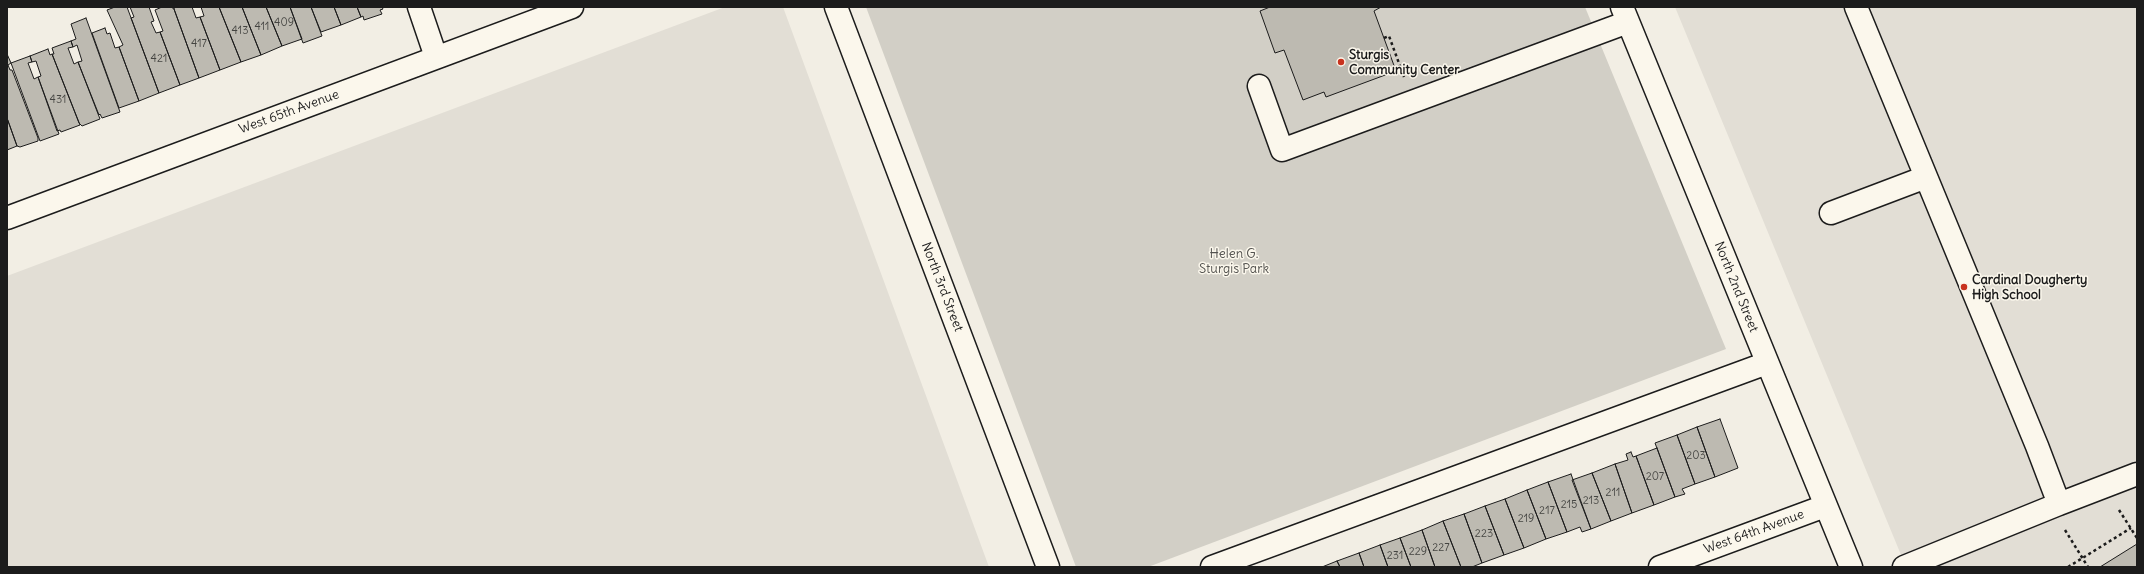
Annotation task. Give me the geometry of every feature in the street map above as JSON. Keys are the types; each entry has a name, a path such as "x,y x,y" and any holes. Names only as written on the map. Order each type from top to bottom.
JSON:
{"street":[{"path":"418,7 436,57"},
{"name":"West 65th Avenue","path":"7,218 572,7"},
{"name":"North 3rd Street","path":"836,7 1048,567"},
{"path":"1856,7 2037,446 2059,504"},
{"path":"1259,86 1282,150 1413,102 1625,14"},
{"name":"North 2nd Street","path":"1625,14 1766,363 1851,567"},
{"path":"1831,213 1926,177"},
{"path":"1212,567 1766,363"},
{"path":"1904,567 2137,474"},
{"name":"West 64th Avenue","path":"1660,567 1825,506"}],"path":[{"path":"1384,38 1389,36 1413,102"},
{"path":"2105,486 2137,538"},
{"path":"2063,528 2088,567"},
{"path":"2068,567 2131,528"}],"shaded area":[{"path":"725,7 783,7 989,567 7,567 7,276"},
{"name":"Cardinal Dougherty High School","path":"1675,7 2137,7 2137,567 1906,567"}],"green space":[{"name":"Helen G. Sturgis Park","path":"866,7 1585,7 1726,349 1148,567 1076,567"}],"building":[{"path":"115,7 127,7 159,93 139,101 119,47 123,45 107,10"},
{"path":"130,7 149,7 154,21 151,22 156,33 160,32 180,85 159,93 131,18 134,17"},
{"path":"162,7 171,7 174,9 199,78 180,85 160,32 163,31 155,10"},
{"path":"175,7 192,7 196,18 200,17 220,70 199,78 174,9"},
{"path":"201,7 219,7 241,62 220,70 200,17 204,16"},
{"path":"219,7 242,7 261,55 241,62"},
{"path":"242,7 266,7 282,46 261,55"},
{"path":"266,7 290,7 302,39 282,46"},
{"path":"290,7 311,7 322,36 303,43"},
{"path":"311,7 334,7 341,25 321,32"},
{"path":"334,7 357,7 361,17 341,25"},
{"path":"357,7 382,7 383,9 380,10 382,14 364,20 363,16 361,17"},
{"name":"Sturgis Community Center","path":"1270,7 1381,7 1374,11 1396,71 1326,97 1324,92 1303,100 1284,50 1275,53 1260,11"},
{"path":"86,18 120,112 102,118 100,114 99,115 78,62 82,61 77,45 73,47 71,41 76,39 71,24"},
{"path":"105,28 107,34 110,33 115,48 119,47 139,101 119,108 92,33"},
{"path":"71,41 73,47 68,48 74,64 78,62 100,119 82,126 79,123 52,54 54,54 52,48"},
{"path":"48,49 50,55 52,54 80,125 61,132 60,130 57,131 38,77 41,76 36,61 32,62 30,56"},
{"path":"7,54 11,63 8,65 10,70 12,70 38,138 38,141 20,147 17,146 7,118"},
{"path":"30,56 32,62 28,63 34,79 38,77 59,134 40,141 11,63"},
{"path":"7,118 17,146 7,150"},
{"path":"1720,419 1738,468 1715,477 1697,427"},
{"path":"1697,427 1715,477 1695,484 1677,435"},
{"path":"1677,435 1695,484 1682,489 1685,494 1675,497 1655,443"},
{"path":"1657,448 1675,497 1654,505 1636,456"},
{"path":"1631,452 1633,457 1636,456 1654,505 1632,513 1615,464 1628,460 1626,454"},
{"path":"1615,464 1632,513 1611,521 1592,473"},
{"path":"1592,473 1611,521 1591,529 1572,480"},
{"path":"1571,474 1591,529 1582,532 1580,527 1567,532 1548,482"},
{"path":"1548,482 1567,532 1546,539 1527,490"},
{"path":"1527,490 1546,539 1524,548 1505,499"},
{"path":"1505,499 1524,548 1504,555 1485,506"},
{"path":"1485,506 1504,555 1482,563 1464,514"},
{"path":"1464,514 1482,563 1472,567 1461,567 1443,521"},
{"path":"1443,521 1461,567 1435,567 1422,530"},
{"path":"1422,530 1435,567 1411,567 1400,538"},
{"path":"1400,538 1411,567 1388,567 1380,545"},
{"path":"2137,544 2137,567 2100,567"},
{"path":"1380,545 1388,567 1364,567 1359,553"},
{"path":"1359,553 1364,567 1340,567 1337,561"},
{"path":"1337,561 1340,567 1322,567"}],"place":[{"name":"Sturgis Community Center","path":"1341,62"},
{"name":"Cardinal Dougherty High School","path":"1964,287"}]}
